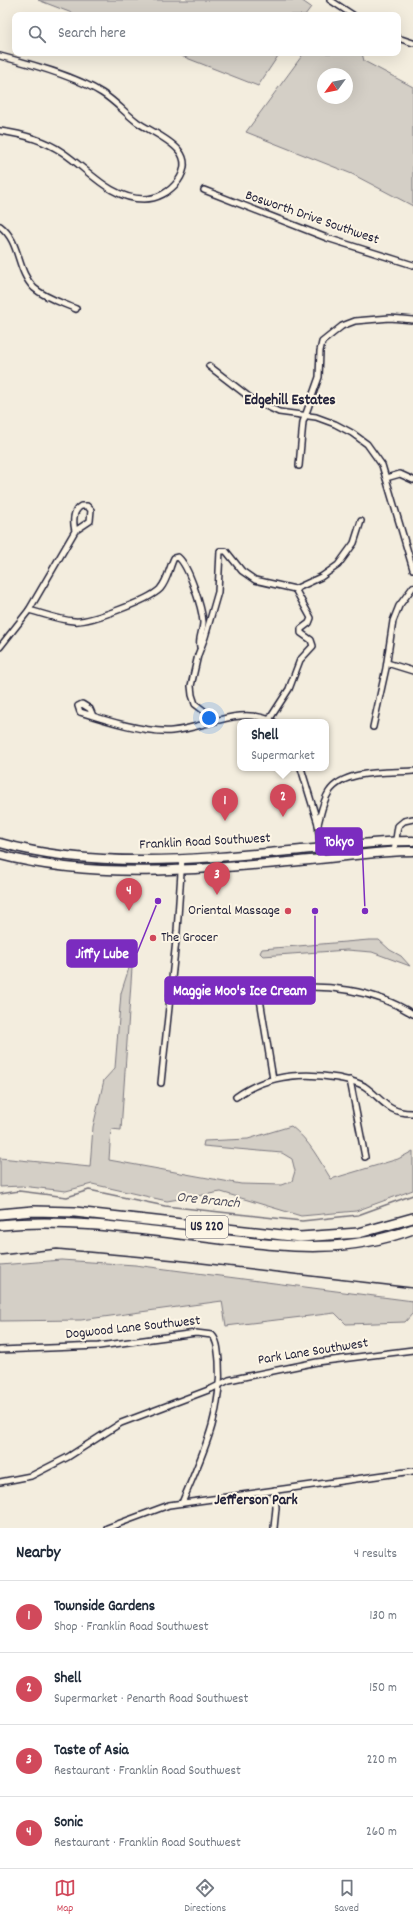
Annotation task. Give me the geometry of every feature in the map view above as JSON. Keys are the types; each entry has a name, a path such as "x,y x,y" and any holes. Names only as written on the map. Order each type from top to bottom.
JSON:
{"highway":[{"name":"US 220","path":"0,1214 33,1211 75,1212 300,1237 359,1233 413,1218"},
{"name":"US 220","path":"0,1225 67,1222 268,1245 325,1248 382,1239 413,1229"}],"main road":[{"name":"Franklin Road Southwest","path":"0,843 50,854 83,858 182,858 395,841 413,841"},
{"name":"Franklin Road Southwest","path":"0,855 69,868 117,870 182,869 413,851"}],"street":[{"path":"330,0 348,12"},
{"path":"401,39 413,44"},
{"path":"0,56 73,79 103,93 137,122 177,147 183,158 183,169 178,182 171,189 159,196 146,199 127,197 113,191 50,145 24,135 0,131"},
{"name":"Bosworth Drive Southwest","path":"204,190 327,238 413,265"},
{"path":"0,226 14,241 25,274 35,288 46,296 76,308"},
{"path":"299,466 305,415 319,377 320,345 326,338 342,326 355,321 390,318 413,320"},
{"path":"209,366 253,400 279,412 305,415 335,424 360,438 378,457 386,478 413,569"},
{"path":"386,478 394,474 400,474 413,480"},
{"path":"0,647 29,610 75,531 87,524 91,518 91,510 87,506 81,506 76,510 73,519 75,531"},
{"path":"216,720 198,707 192,695 191,686 194,668 218,592 219,553 225,550 242,571 255,580 296,589 326,574 345,557 354,543 361,522"},
{"path":"29,610 74,621 88,620 109,613 156,592 164,583 173,560 178,557 185,567 202,617 200,637 201,648"},
{"path":"373,727 396,613 413,587"},
{"path":"273,719 289,689 300,660 313,646 311,640 301,633 301,628 309,623 311,618 296,589"},
{"path":"387,663 413,671"},
{"path":"93,716 160,731 184,730 216,720 249,715 264,719"},
{"path":"302,771 318,824 321,859"},
{"path":"318,824 328,794 340,781 356,776 413,771"},
{"path":"394,852 396,830 400,823 413,819"},
{"path":"161,1083 182,858"},
{"path":"170,996 210,1000 302,988 344,990 378,997 413,1014"},
{"path":"259,993 274,1079"},
{"path":"236,1097 252,1086 274,1079 312,1075 350,1080 363,1085 388,1107 402,1112 413,1112"},
{"path":"350,1080 365,1157"},
{"name":"Dogwood Lane Southwest","path":"0,1350 99,1346 196,1333 208,1333 216,1339 219,1355 219,1384 212,1432 182,1503"},
{"name":"Park Lane Southwest","path":"0,1482 31,1476 68,1457 121,1423 171,1405 229,1380 278,1368 366,1354 413,1350"},
{"path":"107,1528 151,1511 182,1503 413,1471"},
{"path":"274,1528 276,1508 275,1490"}],"shaded area":[{"path":"38,0 301,0 311,7 307,12 69,12"},
{"path":"182,56 278,56 258,86"},
{"path":"302,56 363,56 364,61 413,87 413,206 352,174 246,132"},
{"path":"379,940 390,950 401,956 410,966 372,952 347,950 263,956 260,953 262,949"},
{"path":"129,968 132,968 121,1130 111,1129 109,1160 241,1184 281,1185 292,1181 295,1171 292,1159 282,1153 203,1146 204,1141 248,1139 291,1126 309,1144 331,1179 398,1159 413,1151 413,1190 356,1211 301,1216 221,1192 167,1201 92,1184 66,1191 21,1186 0,1187 0,1158 90,1167 93,1127 104,1080 115,1068 121,993"},
{"path":"61,1260 135,1265 413,1301 413,1313 405,1322 346,1324 335,1313 226,1326 222,1301 81,1320 0,1321 0,1265"}],"waterway":[{"name":"Ore Branch","path":"0,1194 19,1191 67,1197 89,1190 165,1206 302,1221 358,1215 413,1195"}],"railway":[{"path":"0,1255 57,1249 175,1260 413,1288"}],"place":[{"name":"Shell","path":"283,817"},
{"name":"Townside Gardens","path":"225,821"},
{"name":"Taste of Asia","path":"217,895"},
{"name":"Jiffy Lube","path":"158,901"},
{"name":"Sonic","path":"129,911"},
{"name":"Oriental Massage","path":"288,911"},
{"name":"Maggie Moo's Ice Cream","path":"315,911"},
{"name":"Tokyo","path":"365,911"},
{"name":"The Grocer","path":"153,938"}],"district":[{"name":"Edgehill Estates","path":"290,401"},
{"name":"Jefferson Park","path":"256,1501"}]}
